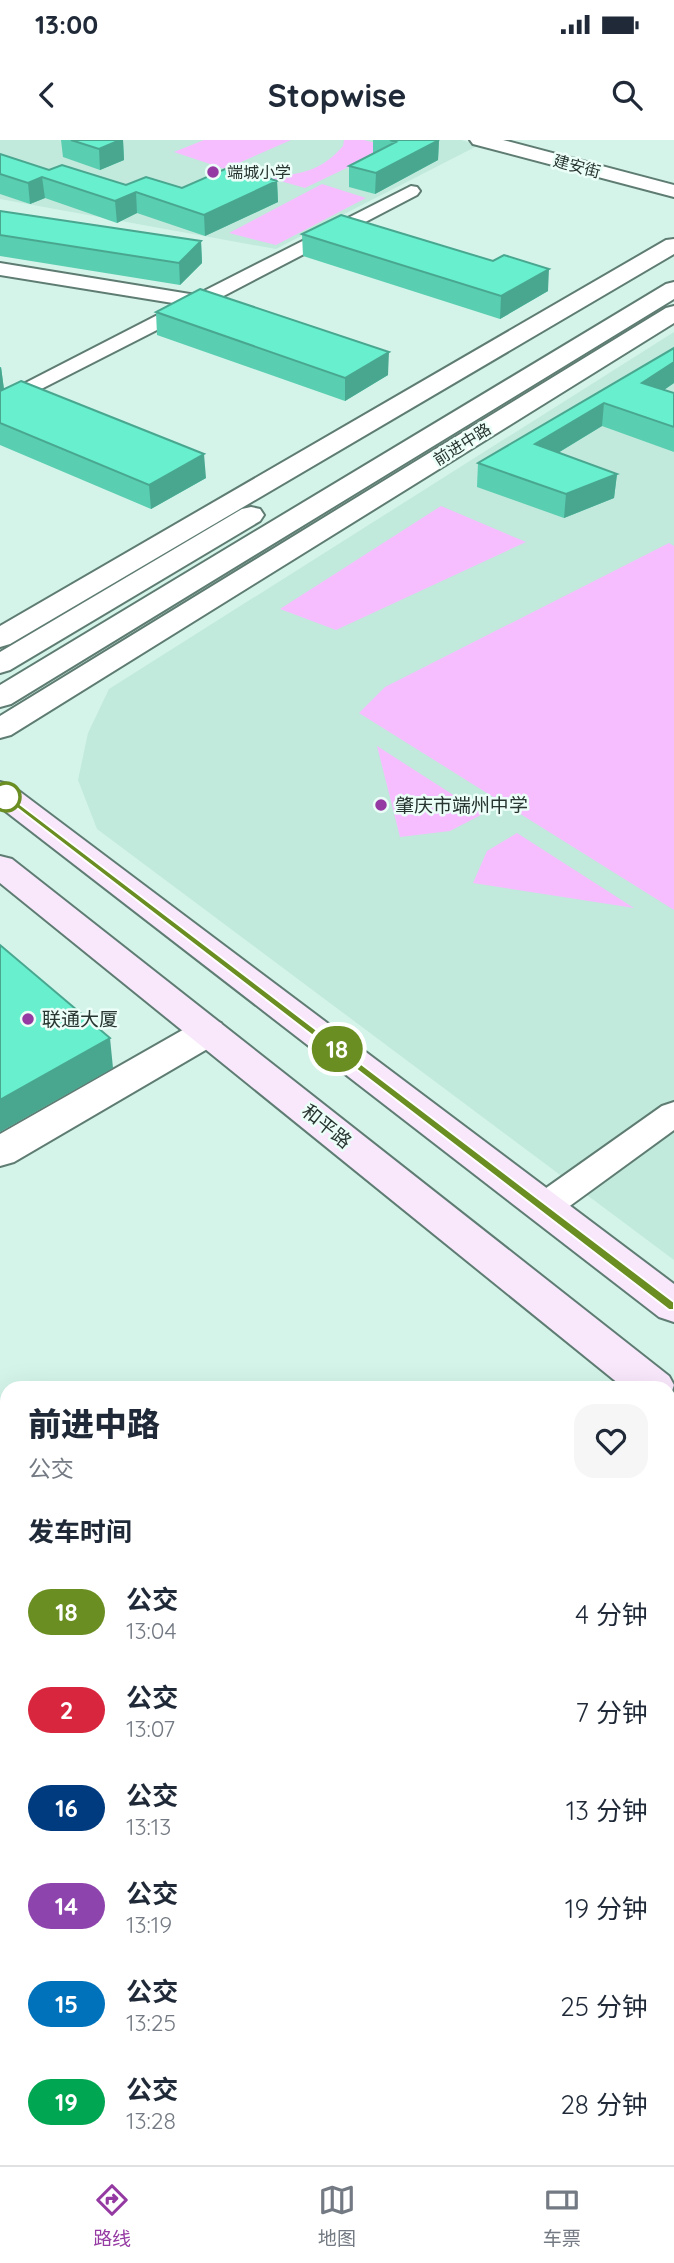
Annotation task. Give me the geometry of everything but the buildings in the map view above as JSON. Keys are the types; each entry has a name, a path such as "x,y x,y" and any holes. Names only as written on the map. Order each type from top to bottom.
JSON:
{"main road":[{"path":"0,792 674,1306"},
{"name":"和平路","path":"0,866 645,1381"}],"street":[{"name":"建安街","path":"480,140 674,191"},
{"path":"0,638 674,245"},
{"path":"0,664 674,264"},
{"path":"0,698 674,289"},
{"path":"642,309 672,317"},
{"name":"前进中路","path":"0,729 672,317"},
{"path":"0,1152 208,1032"}],"lane":[{"path":"0,404 411,191"},
{"path":"0,269 200,300 226,309"},
{"path":"544,1207 674,1114"}],"shaded area":[{"name":"端城小学","path":"0,140 461,140 479,145 276,249 0,199"},
{"path":"204,140 291,140 225,169 174,152"},
{"path":"344,140 364,140 390,147 305,188 270,178 301,173 318,166 335,155 343,146"},
{"path":"322,184 366,198 276,245 229,233"},
{"name":"肇庆市端州中学","path":"674,332 674,1260 97,829 78,780 88,733 109,689"},
{"path":"441,506 526,542 336,630 280,609"},
{"path":"669,543 674,546 674,910 359,713 385,687"},
{"path":"377,746 483,814 450,831 400,837"},
{"path":"517,833 634,908 473,883 487,851"}],"bus line":[{"name":"18","path":"0,793 674,1306"}],"place":[{"name":"端城小学","path":"213,172"},
{"name":"肇庆市端州中学","path":"381,805"},
{"name":"联通大厦","path":"28,1019"}]}
